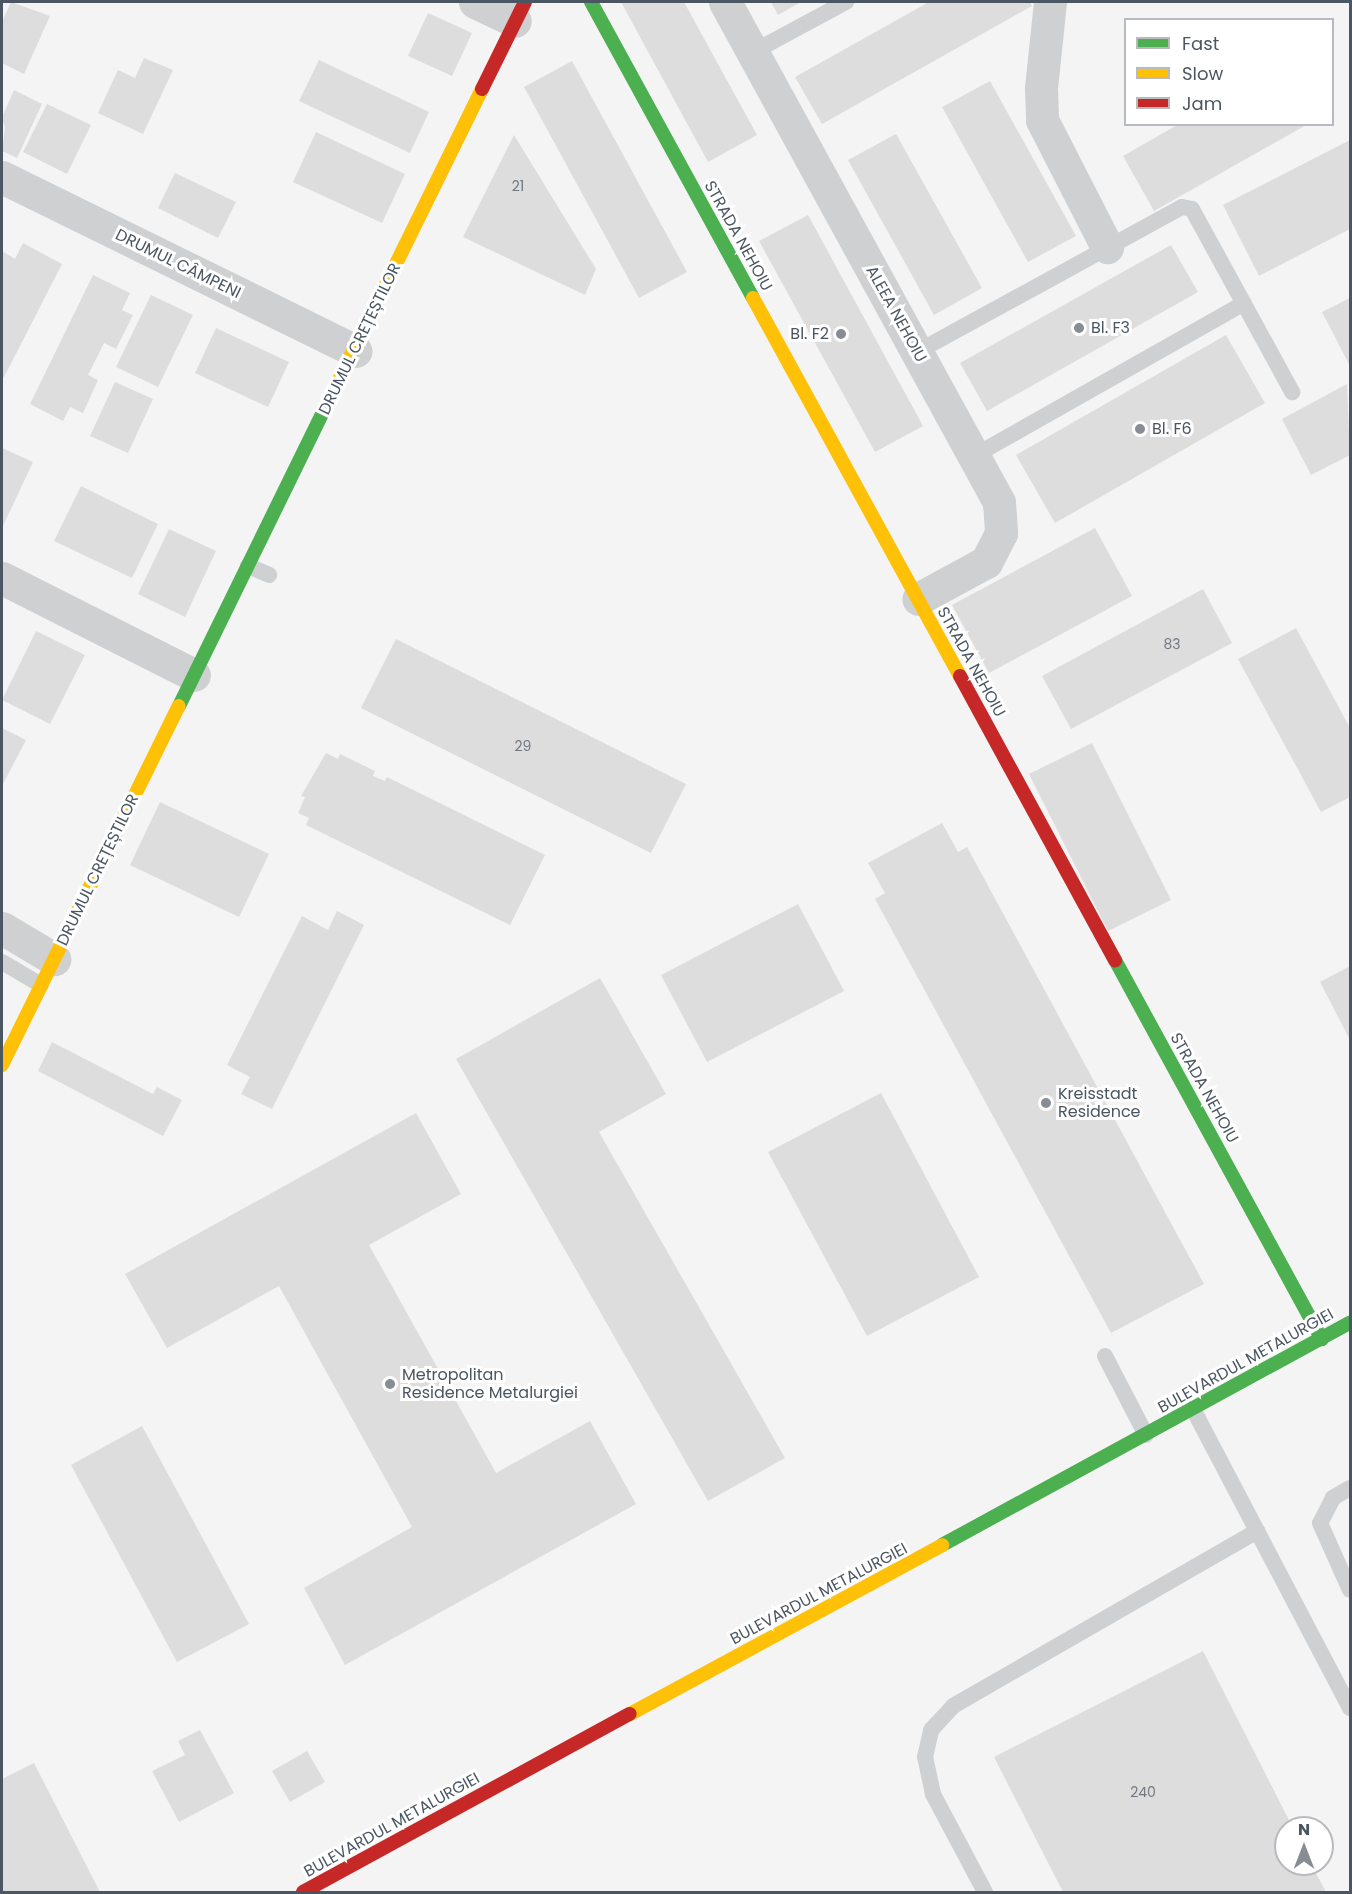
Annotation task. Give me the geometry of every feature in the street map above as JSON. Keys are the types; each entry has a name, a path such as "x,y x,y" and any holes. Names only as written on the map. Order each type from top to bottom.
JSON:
{"street":[{"path":"475,2 520,11"},
{"name":"STRADA NEHOIU","path":"591,2 1322,1339"},
{"name":"ALEEA NEHOIU","path":"726,2 999,502 1002,517 996,549 986,562 918,600"},
{"path":"1050,2 1041,88 1042,120 1107,248"},
{"name":"DRUMUL CREȚEȘTILOR","path":"2,1065 8,1034 47,972 355,351 520,11"},
{"name":"DRUMUL CÂMPENI","path":"2,177 355,351"},
{"path":"2,578 194,675"},
{"path":"2,927 47,972"},
{"name":"BULEVARDUL METALURGIEI","path":"303,1893 1350,1323"}],"lane":[{"path":"753,52 846,2"},
{"path":"917,352 1182,207 1192,209 1292,392"},
{"path":"974,456 1244,303"},
{"path":"248,566 269,575"},
{"path":"2,962 47,972"},
{"path":"1105,1356 1146,1435"},
{"path":"1193,1409 1350,1708"},
{"path":"1350,1488 1333,1498 1320,1523 1350,1590"},
{"path":"986,1893 933,1794 925,1757 931,1730 953,1706 1257,1531"}],"building":[{"path":"11,2 50,16 24,74 2,63 2,22"},
{"path":"621,2 684,2 757,135 708,162"},
{"path":"771,2 801,2 778,15"},
{"path":"929,2 1030,2 1032,6 822,124 795,77"},
{"path":"428,13 472,33 452,76 408,56"},
{"path":"144,58 173,70 143,134 98,113 118,70 135,78"},
{"path":"319,60 429,112 410,153 299,101"},
{"path":"572,61 687,272 639,298 524,87"},
{"path":"990,81 1076,236 1028,262 942,107"},
{"path":"14,90 42,104 17,158 2,151 5,128 2,117"},
{"path":"47,104 91,125 67,174 23,152"},
{"path":"1176,126 1304,126 1154,211 1123,156"},
{"path":"316,132 405,174 382,223 293,182"},
{"path":"896,134 982,288 934,315 848,160"},
{"path":"514,135 596,269 585,295 463,237"},
{"path":"1350,140 1350,229 1259,276 1223,205"},
{"path":"175,173 236,202 218,238 158,208"},
{"name":"Bl. F2","path":"808,215 923,426 875,452 759,241"},
{"path":"23,243 62,264 2,381 2,251 15,259"},
{"name":"Bl. F3","path":"1171,245 1198,292 987,411 960,363"},
{"path":"93,275 130,293 122,310 133,315 116,349 104,343 88,375 98,380 83,413 70,407 63,421 30,404"},
{"path":"151,295 193,315 158,387 116,367"},
{"path":"1350,298 1350,366 1322,312"},
{"path":"216,328 289,362 268,407 195,373"},
{"name":"Bl. F6","path":"1226,335 1265,403 1055,523 1016,455"},
{"path":"115,382 153,399 128,453 90,436"},
{"path":"1347,384 1350,455 1311,475 1282,419"},
{"path":"2,448 33,462 2,528"},
{"path":"81,486 158,524 132,578 54,541"},
{"path":"1095,528 1132,596 989,673 952,605"},
{"path":"169,529 216,551 185,617 138,594"},
{"path":"1203,589 1232,643 1071,729 1042,676"},
{"path":"1296,628 1350,728 1350,797 1321,812 1238,659"},
{"path":"36,631 85,655 50,724 2,700"},
{"path":"396,639 686,784 651,853 361,708"},
{"path":"2,728 26,740 2,786"},
{"path":"1092,743 1171,900 1108,931 1029,774"},
{"path":"326,753 338,759 340,754 375,771 373,776 385,781 387,777 545,855 510,925 306,825 309,818 298,813 305,797 301,796"},
{"path":"160,802 269,854 239,917 130,865"},
{"name":"Kreisstadt Residence","path":"942,823 958,852 967,847 1204,1284 1111,1333 875,899 885,893 868,863"},
{"path":"798,904 844,991 707,1062 661,975"},
{"path":"337,911 364,925 272,1109 241,1094 250,1077 227,1065 302,916 328,930"},
{"path":"1350,966 1350,1040 1320,982"},
{"path":"600,978 666,1094 599,1132 785,1458 708,1501 456,1059"},
{"path":"52,1042 153,1094 157,1087 182,1100 163,1136 38,1071"},
{"path":"881,1093 979,1277 867,1336 768,1152"},
{"name":"Metropolitan Residence Metalurgiei","path":"416,1113 461,1194 369,1245 496,1473 590,1421 636,1504 345,1665 304,1588 412,1527 279,1286 167,1348 125,1274"},
{"path":"142,1426 249,1624 177,1662 71,1465"},
{"path":"1203,1651 1287,1816 1274,1816 1274,1876 1317,1876 1326,1892 1063,1892 994,1757"},
{"path":"200,1730 234,1793 179,1822 152,1771 185,1755 178,1741"},
{"path":"307,1751 325,1782 290,1802 272,1771"},
{"path":"34,1763 100,1892 2,1892 2,1779"}],"traffic: fast":[{"path":"591,2 753,298"},
{"path":"179,706 329,400"},
{"path":"1115,960 1322,1339"},
{"path":"942,1545 1350,1323"}],"traffic: slow":[{"path":"329,400 482,89"},
{"path":"753,298 960,676"},
{"path":"2,1065 179,706"},
{"path":"630,1714 942,1545"}],"traffic: jam":[{"path":"482,89 525,2"},
{"path":"960,676 1115,960"},
{"path":"303,1892 630,1714"}],"place":[{"name":"Bl. F3","path":"1079,328"},
{"name":"Bl. F2","path":"841,334"},
{"name":"Bl. F6","path":"1140,429"},
{"name":"Kreisstadt Residence","path":"1046,1103"},
{"name":"Metropolitan Residence Metalurgiei","path":"390,1384"}]}
